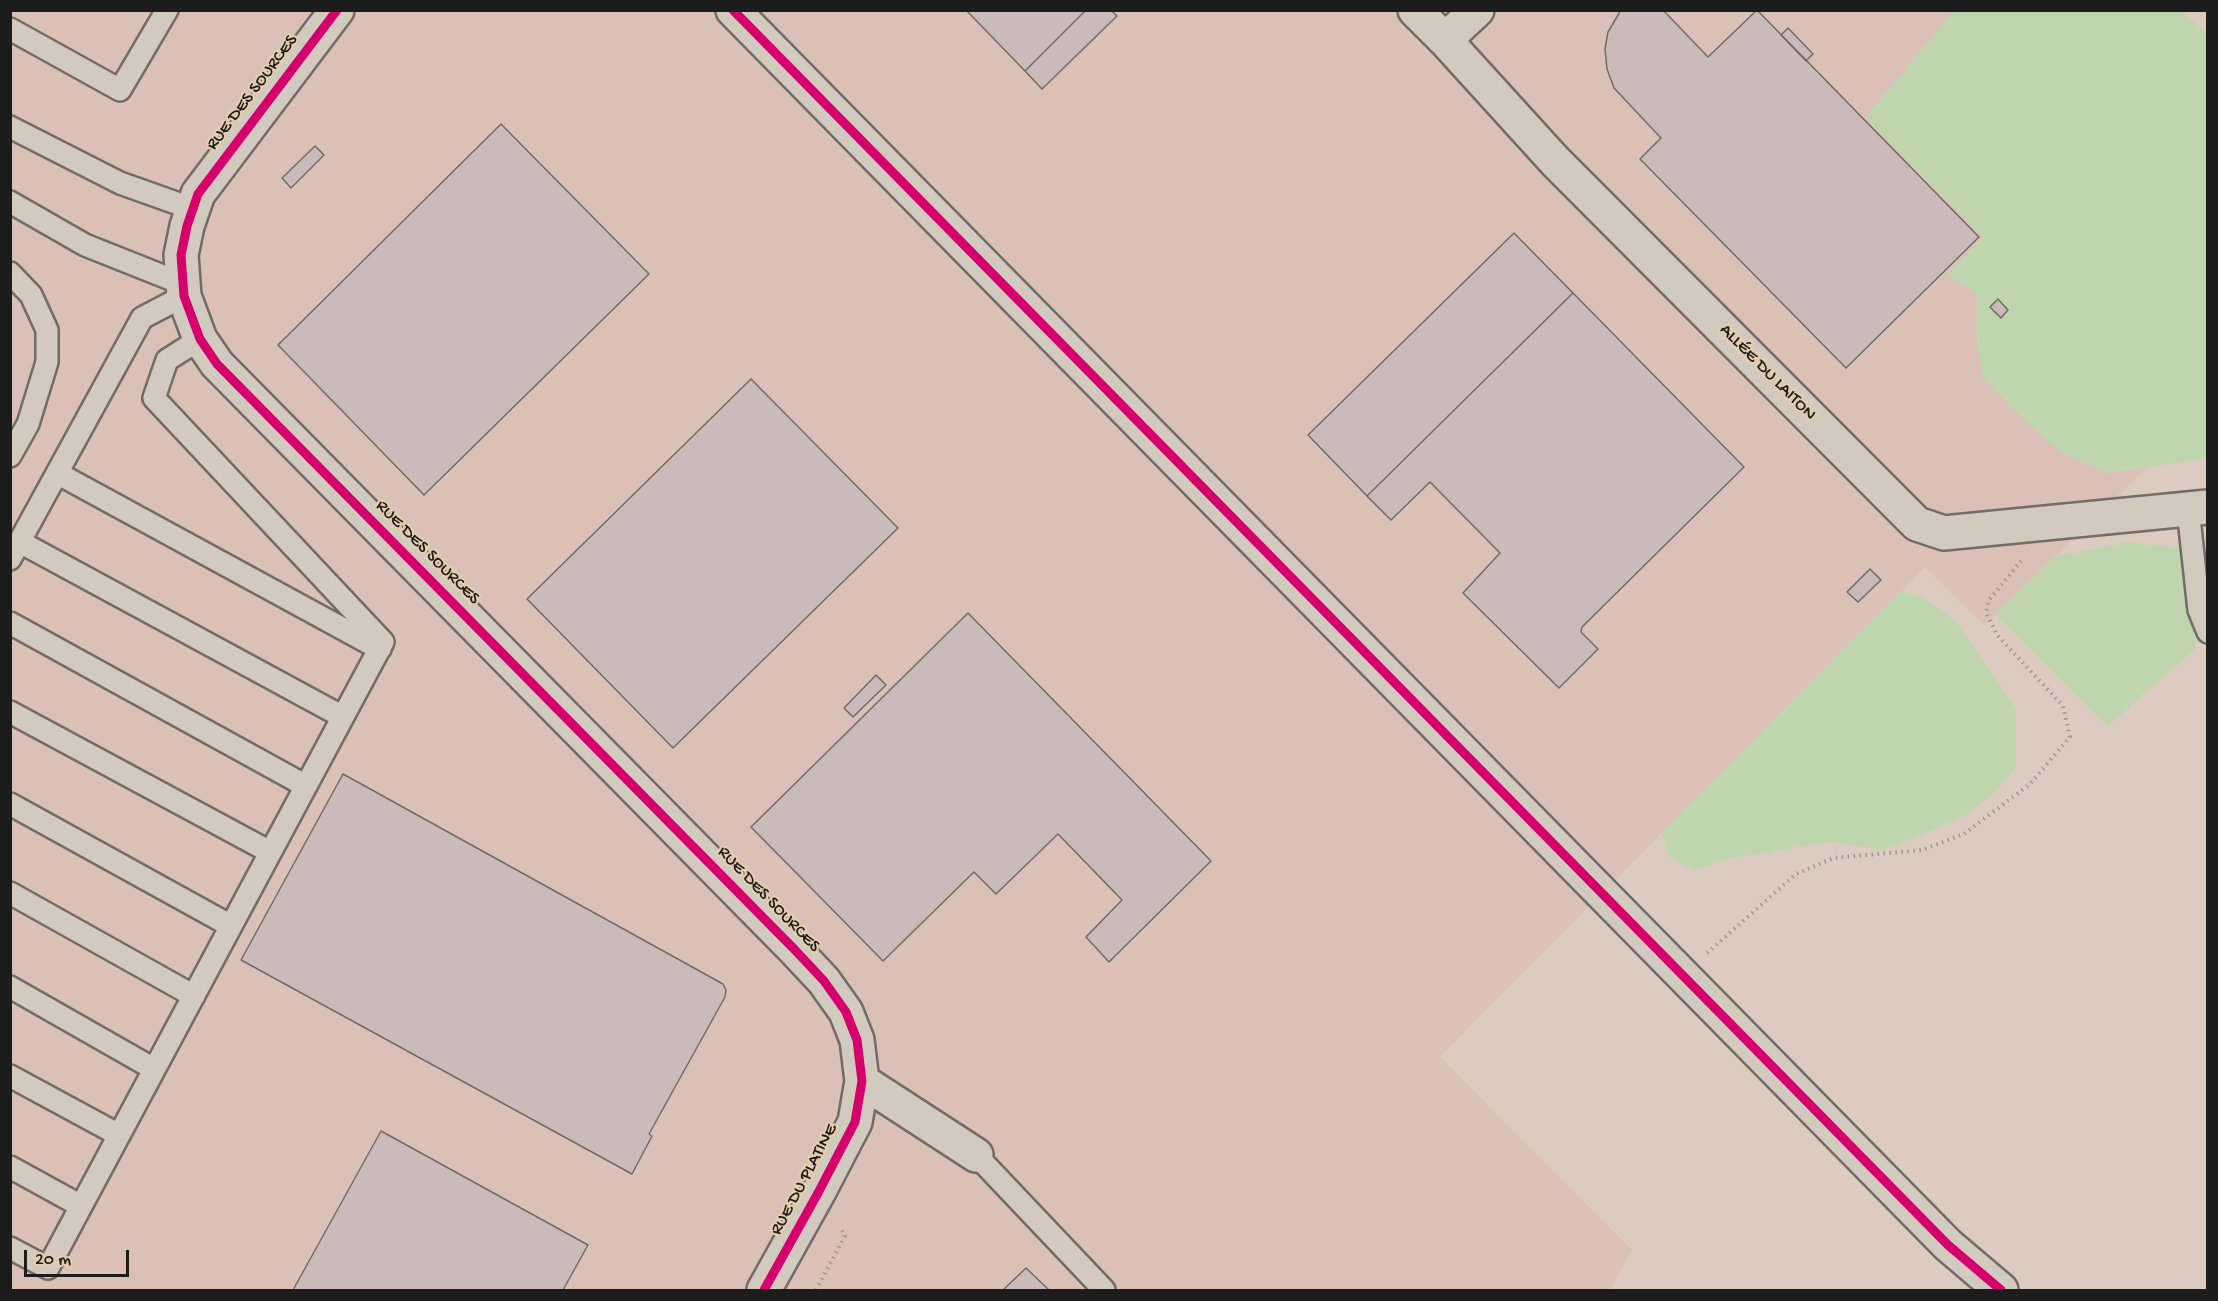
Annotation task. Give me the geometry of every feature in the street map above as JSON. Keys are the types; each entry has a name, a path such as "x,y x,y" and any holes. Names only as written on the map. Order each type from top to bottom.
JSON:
{"street":[{"name":"RUE DES SOURCES","path":"337,10 198,194 187,226 182,255 184,290 200,339 218,364 824,981 846,1012 857,1040 861,1081"},
{"path":"733,10 1948,1245 2001,1290"},
{"name":"ALLÉE DU LAITON","path":"1415,10 1555,161 1917,524 1944,532 2198,508"},
{"path":"1445,40 1477,10"},
{"path":"861,1081 976,1155"},
{"name":"RUE DU PLATINE","path":"764,1290 855,1122 861,1081"}],"lane":[{"path":"10,29 120,90 167,10"},
{"path":"10,127 120,183 193,209"},
{"path":"10,202 85,245 184,290"},
{"path":"10,273 31,295 47,330 47,362 28,424 10,456"},
{"path":"184,290 142,318 15,551 343,717"},
{"path":"10,1248 48,1268 383,642 154,398 166,360 200,339"},
{"path":"57,473 380,649"},
{"path":"2198,508 2199,610 2208,632"},
{"path":"10,623 306,786"},
{"path":"10,712 270,852"},
{"path":"10,804 231,926"},
{"path":"10,893 194,996"},
{"path":"10,987 154,1069"},
{"path":"10,1076 119,1135"},
{"path":"976,1155 1104,1290"},
{"path":"10,1167 81,1206"}],"path":[{"path":"1684,977 1704,955 1796,874 1833,858 1922,850 1964,834 2030,784 2070,737 2063,706 1997,635 1986,612 1989,600 2025,557"}],"shaded area":[{"path":"10,11 1954,11 1865,118 1984,237 1977,294 1976,335 2107,473 2146,468 1984,625 1925,567 1440,1057 1632,1250 1610,1290 11,1290"}],"green space":[{"path":"1954,11 2182,11 2207,34 2207,458 2107,473 2060,452 1983,378 1976,335 1977,294 1947,275 1983,237 1865,118"},
{"path":"2128,542 2196,550 2195,649 2108,726 1995,614 2053,557"},
{"path":"1902,590 1925,599 1956,621 2016,709 2016,767 1995,792 1965,816 1885,850 1830,842 1731,858 1694,870 1669,857 1662,833"}],"building":[{"path":"966,10 1086,10 1025,71"},
{"path":"1086,10 1111,10 1117,16 1042,89 1025,71"},
{"path":"1621,10 1663,10 1708,57 1757,10 1979,237 1846,368 1640,159 1661,138 1614,88 1607,69 1605,49 1608,32"},
{"path":"1788,28 1813,54 1806,61 1781,35"},
{"path":"501,124 649,274 424,495 278,345"},
{"path":"315,146 324,155 291,188 282,178"},
{"path":"1514,233 1573,293 1367,496 1308,435"},
{"path":"1573,293 1744,467 1582,627 1581,632 1598,649 1559,688 1463,593 1500,553 1430,482 1391,520 1367,496"},
{"path":"1998,299 2008,310 2001,318 1990,307"},
{"path":"751,379 898,528 673,748 527,599"},
{"path":"1870,569 1881,580 1858,602 1847,592"},
{"path":"968,613 1211,861 1109,962 1086,937 1122,900 1058,834 996,894 974,872 883,961 751,827"},
{"path":"876,675 886,685 853,717 844,708"},
{"path":"343,774 723,984 726,990 725,997 649,1134 652,1136 632,1174 241,960"},
{"path":"381,1131 588,1245 563,1290 293,1290"},
{"path":"1026,1268 1049,1290 1003,1290"}],"cycle path":[{"path":"337,10 198,194 187,226 181,255 184,296 200,339 217,364 795,950 824,981 846,1012 857,1040 862,1081 855,1122 764,1290"},
{"path":"733,10 1948,1245 2001,1290"}]}
